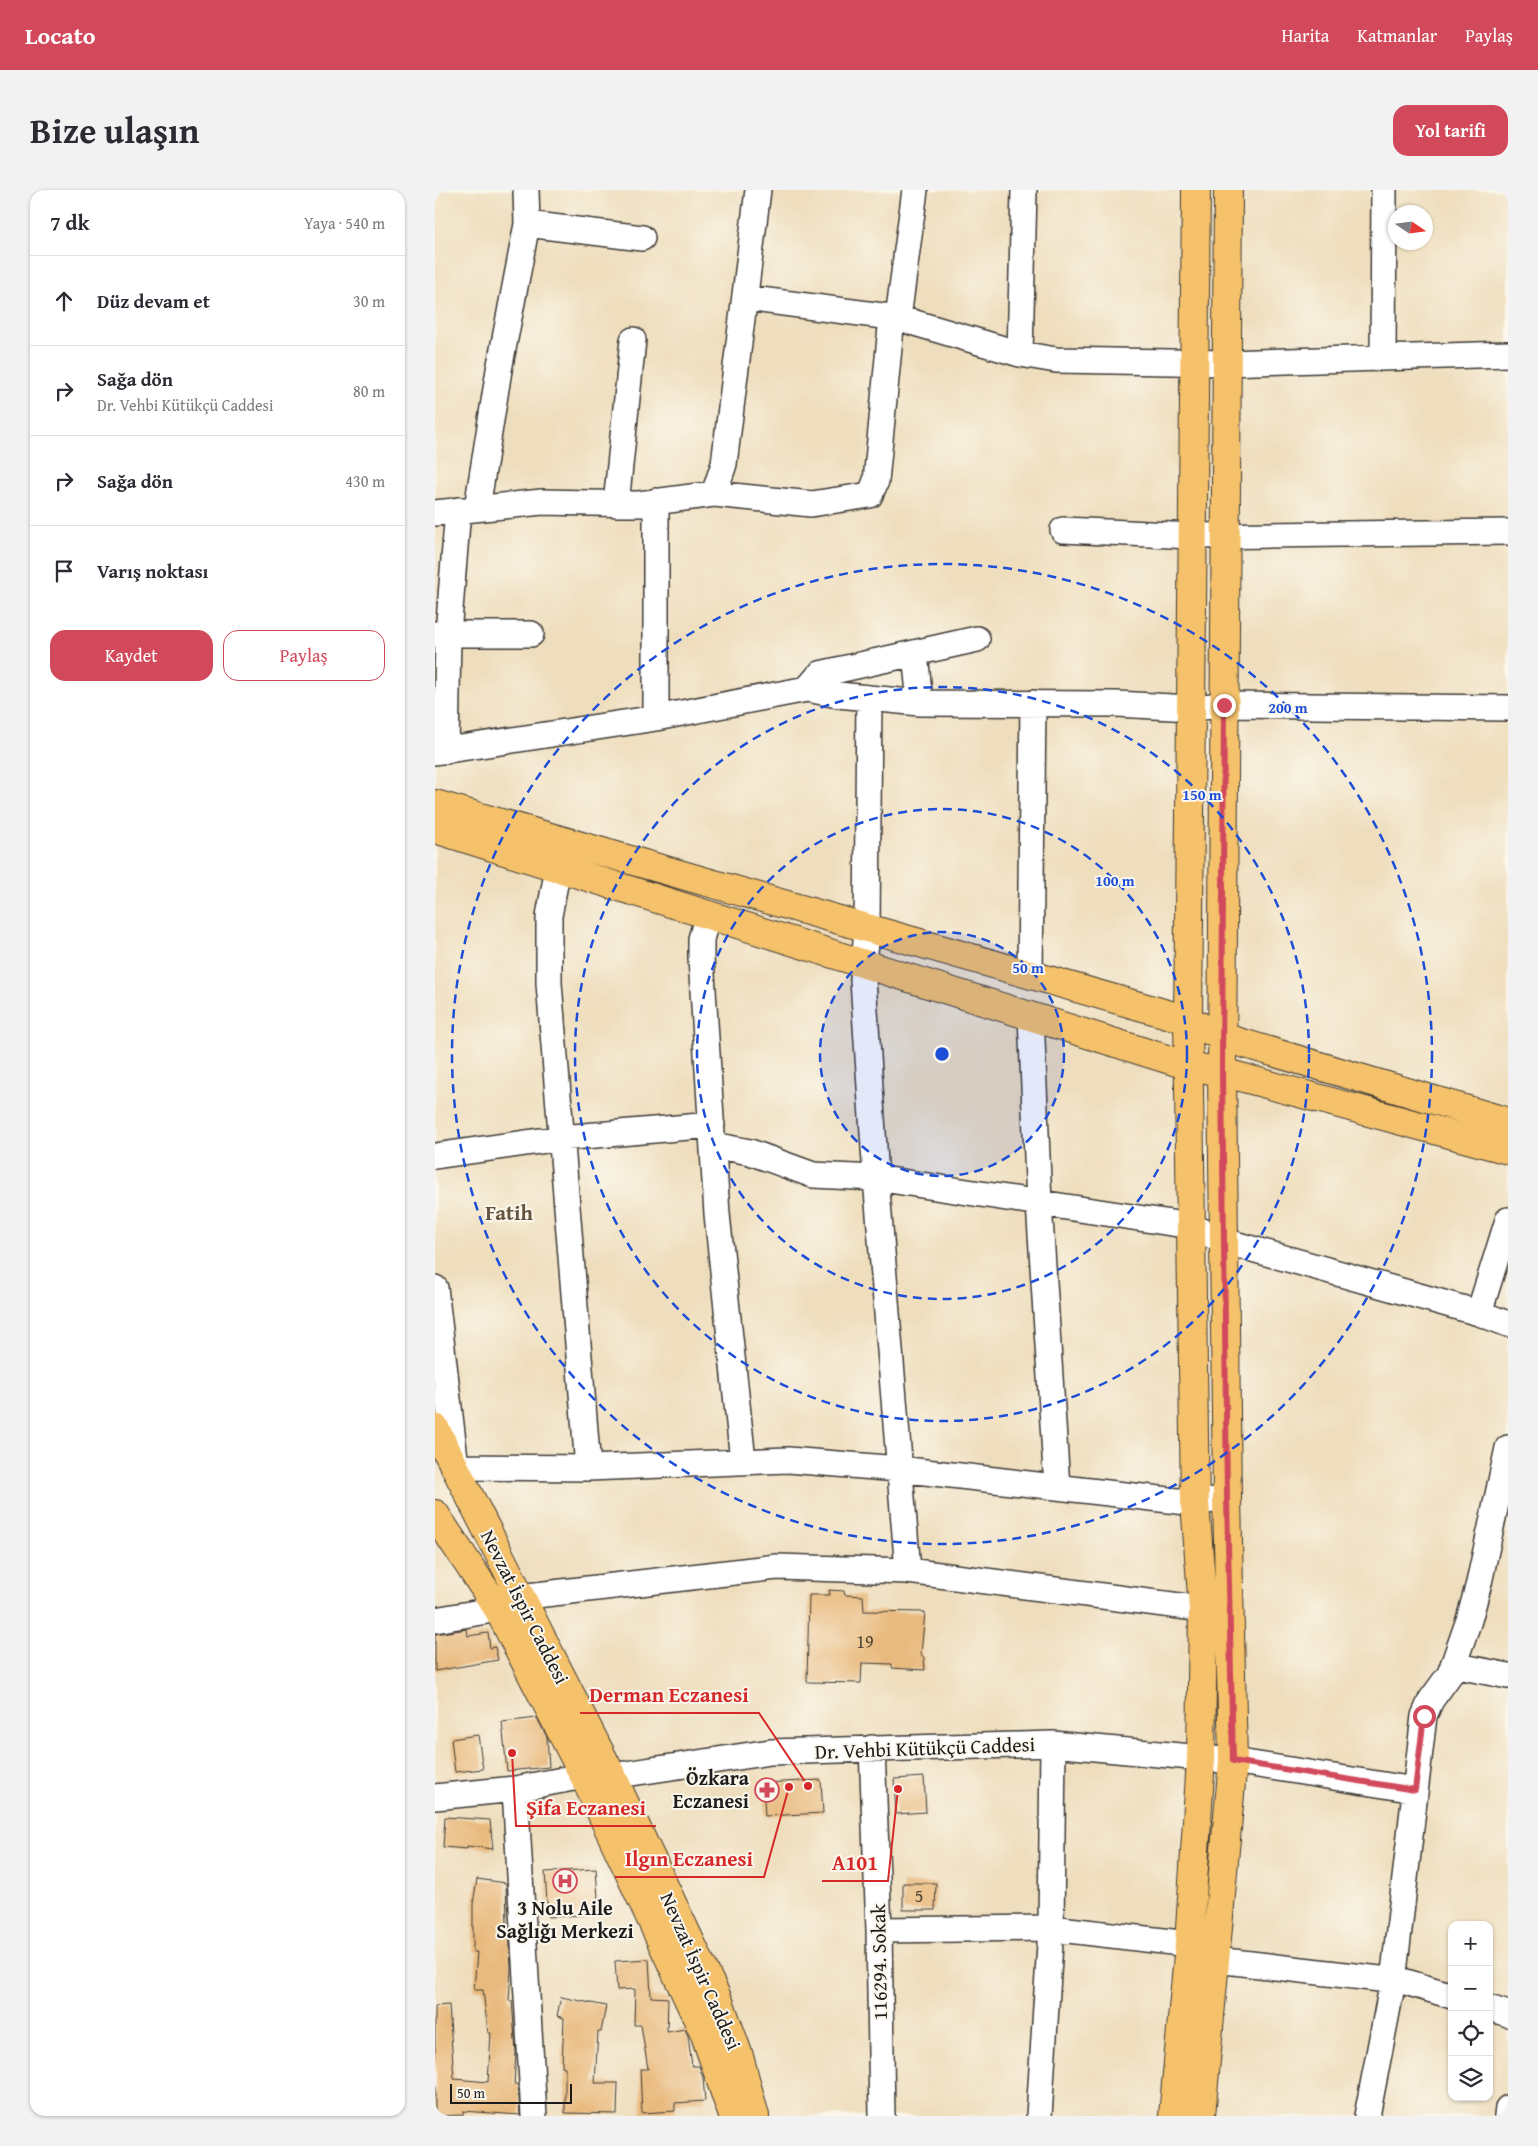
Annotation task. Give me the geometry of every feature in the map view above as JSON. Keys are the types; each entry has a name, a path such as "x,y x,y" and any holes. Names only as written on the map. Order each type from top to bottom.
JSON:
{"main road":[{"path":"1173,2116 1189,1944 1201,1759 1203,1609 1195,1503 1188,1020 1196,190"},
{"path":"1201,2116 1233,1761 1227,1498 1222,1072 1228,190"},
{"path":"435,804 1188,1020 1222,1037 1508,1122"},
{"path":"435,829 1189,1066 1222,1072 1508,1150"},
{"name":"Nevzat İspir Caddesi","path":"435,1428 456,1466 509,1603 584,1776 705,2036 733,2116"},
{"name":"Nevzat İspir Caddesi","path":"435,1514 509,1603 612,1776 720,2004 739,2056 755,2116"}],"street":[{"path":"526,190 527,224 499,370 457,510 442,634 440,752 656,718 807,689 838,696 920,703 1116,704 1191,708 1224,705 1508,708"},
{"path":"714,494 724,464 758,190"},
{"path":"457,510 542,502 639,504 714,494 811,504 870,495 877,481 895,317 915,190"},
{"path":"1020,354 1024,190"},
{"path":"1383,358 1385,190"},
{"path":"527,224 642,238"},
{"path":"745,298 895,317 1020,354 1056,360 1227,363 1508,354"},
{"path":"616,504 633,340"},
{"path":"656,501 656,718"},
{"path":"1063,530 1193,536 1508,532"},
{"path":"442,634 531,634"},
{"path":"807,689 820,674 977,640"},
{"path":"915,653 920,703"},
{"path":"869,698 867,928 863,980 876,1178 908,1571"},
{"path":"1030,974 1033,703"},
{"path":"558,868 549,916 549,983 588,1468"},
{"path":"708,915 701,939 701,948 717,1214 743,1462"},
{"path":"1031,1016 1039,1203 1057,1487"},
{"path":"435,1156 561,1138 712,1135 750,1152 813,1175 876,1178 1191,1226 1224,1241 1479,1313 1508,1324"},
{"path":"1479,1313 1508,1220"},
{"path":"435,1288 456,1466 588,1468 788,1460 899,1469 1195,1503 1227,1498"},
{"path":"1367,2116 1393,1980 1424,1716 1431,1700 1450,1674 1479,1583 1508,1448"},
{"path":"435,1620 509,1603 777,1567 908,1571 1203,1609"},
{"path":"1453,1665 1508,1676"},
{"path":"1039,2116 1051,1928 1053,1744"},
{"name":"Dr. Vehbi Kütükçü Caddesi","path":"435,1797 515,1789 584,1776 612,1776 770,1752 1053,1744 1233,1761 1415,1790"},
{"name":"116294. Sokak","path":"872,1748 879,1930 882,2116"},
{"path":"515,1789 534,2116"},
{"path":"879,1930 1051,1928 1189,1944 1216,1960 1393,1980 1448,1995"},
{"path":"1493,2009 1508,2014"},
{"path":"1507,2116 1508,2108"}],"building":[{"path":"829,1590 844,1591 845,1595 863,1596 864,1611 925,1612 921,1654 924,1658 925,1670 892,1668 892,1664 862,1663 861,1683 807,1682 809,1595 830,1595"},
{"path":"467,1629 468,1636 488,1633 490,1648 495,1647 498,1660 435,1671 435,1634"},
{"path":"537,1718 547,1737 549,1767 507,1771 502,1722"},
{"path":"478,1735 483,1769 455,1772 451,1739"},
{"path":"924,1777 926,1812 896,1814 894,1779"},
{"path":"821,1780 823,1813 765,1816 763,1783"},
{"path":"445,1817 490,1820 493,1849 467,1846 467,1849 443,1847"},
{"path":"596,1869 599,1914 548,1917 545,1872"},
{"path":"477,1879 506,1883 507,1926 509,1926 511,1968 509,2001 512,2001 516,2053 514,2084 518,2084 520,2115 463,2111 463,2115 435,2116 435,2006 449,2005 454,2079 488,2082 491,2033 488,2033 483,1990 474,1990 477,1952 473,1952 473,1904"},
{"path":"903,1883 936,1883 935,1910 903,1910"},
{"path":"649,1959 651,1997 668,1998 667,2032 685,2029 688,2036 692,2066 699,2066 703,2078 705,2101 675,2103 675,2111 642,2113 640,2069 648,2069 641,2025 634,2025 635,1989 617,1990 615,1961"},
{"path":"561,1997 606,2006 601,2032 598,2032 595,2083 618,2083 617,2114 565,2113 565,2067 562,2066 564,2018 557,2016"}],"place":[{"name":"Şifa Eczanesi","path":"512,1753"},
{"name":"Derman Eczanesi","path":"808,1786"},
{"name":"Ilgın Eczanesi","path":"789,1787"},
{"name":"A101","path":"898,1789"},
{"name":"Özkara Eczanesi","path":"767,1790"},
{"name":"3 Nolu Aile Sağlığı Merkezi","path":"565,1881"}],"district":[{"name":"Fatih","path":"509,1213"}],"route":[{"path":"1224,705 1222,1072 1227,1498 1233,1761 1415,1790 1424,1716"}]}
